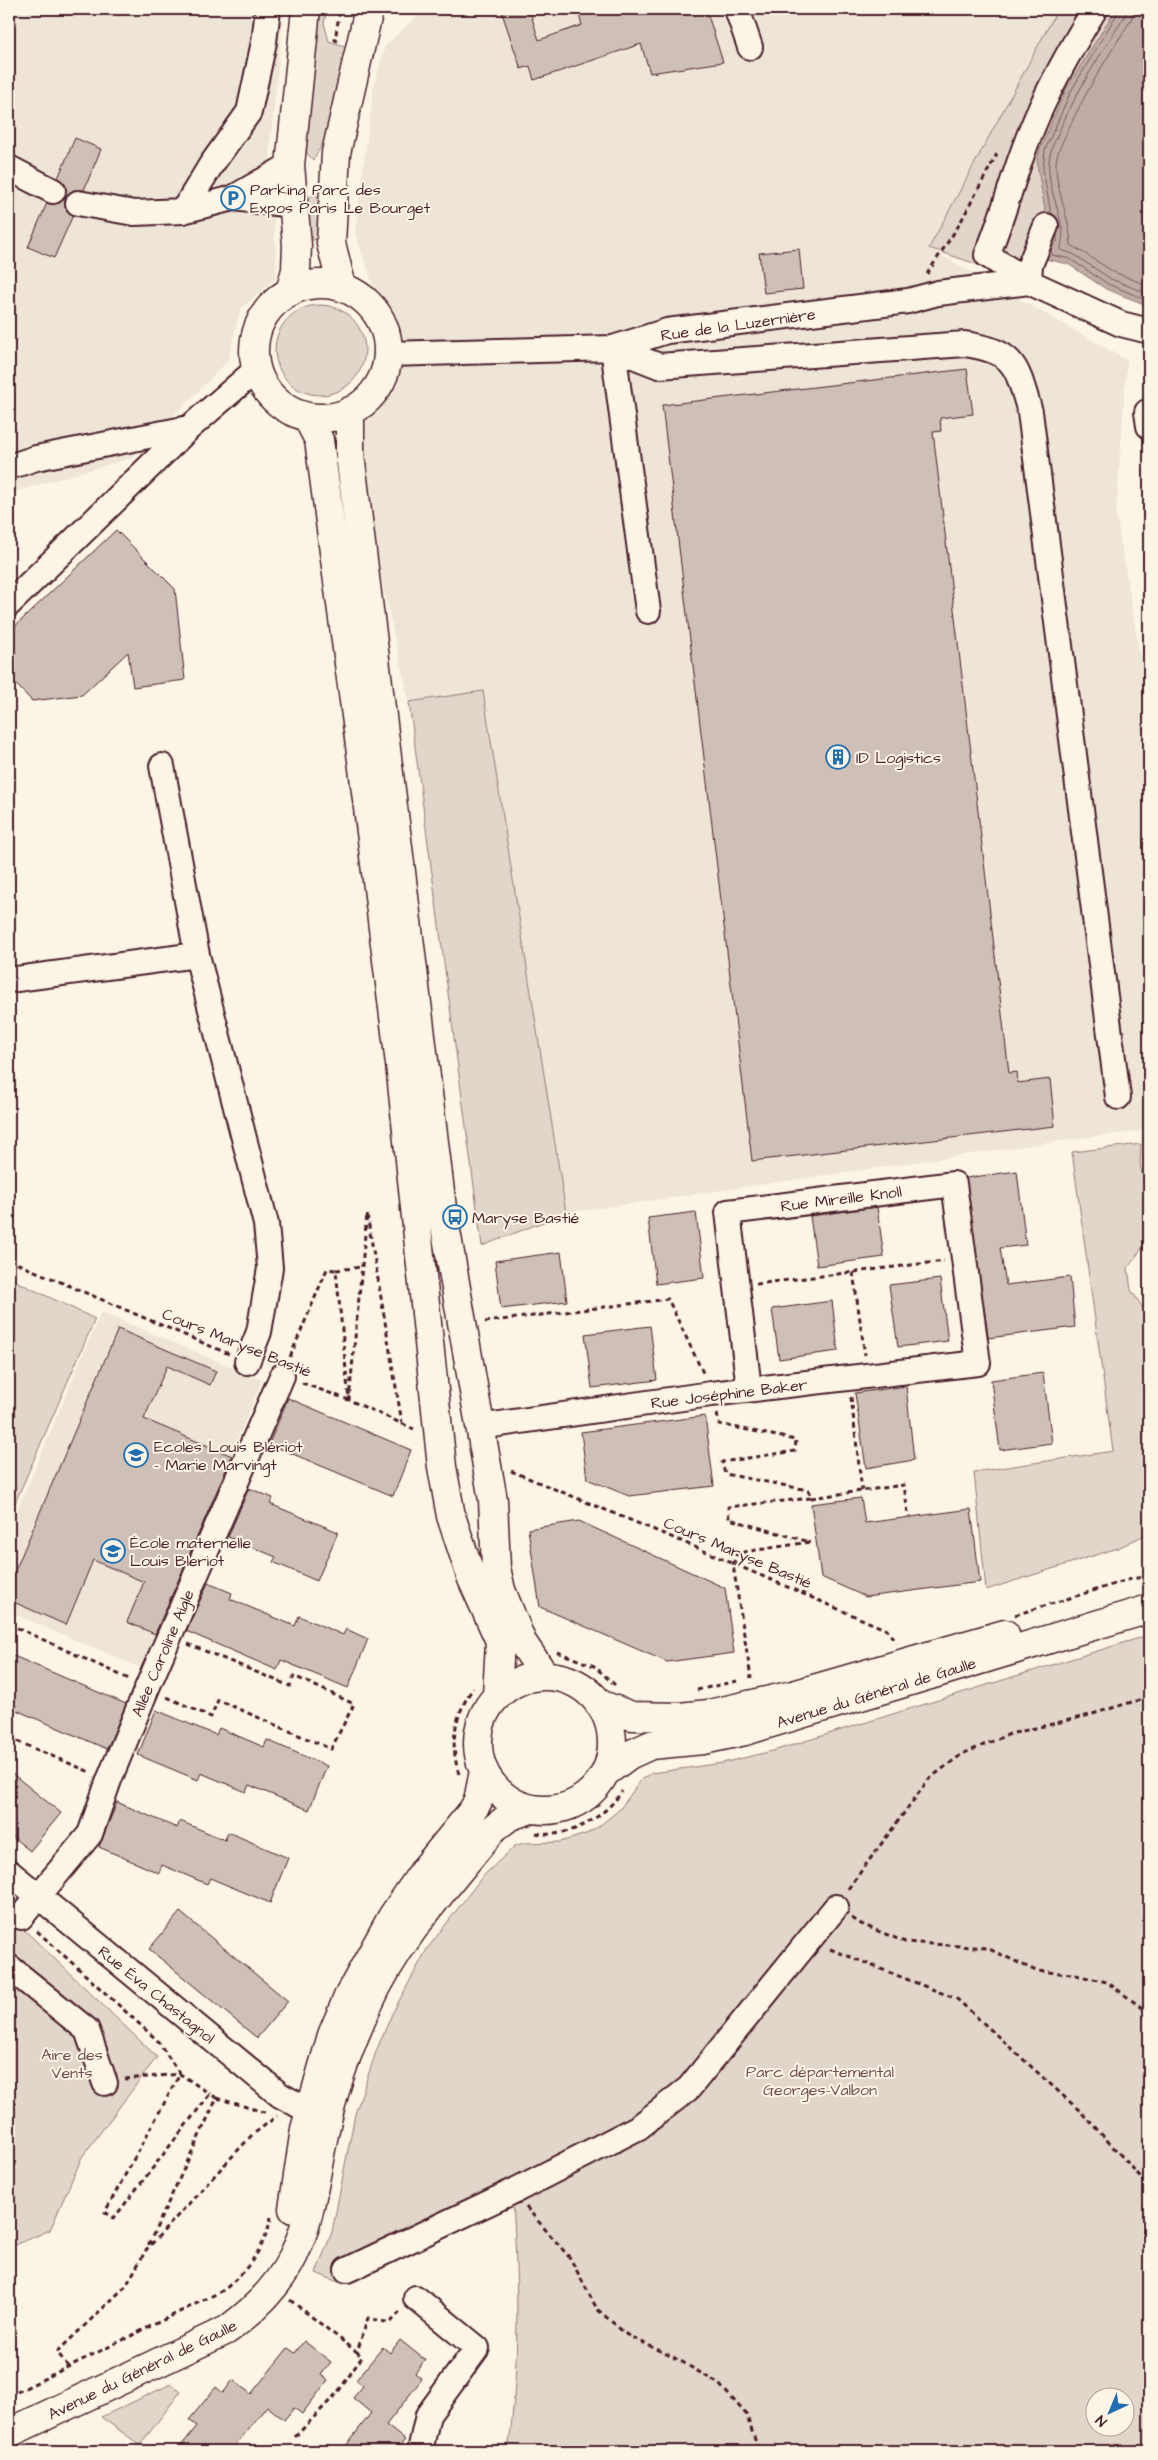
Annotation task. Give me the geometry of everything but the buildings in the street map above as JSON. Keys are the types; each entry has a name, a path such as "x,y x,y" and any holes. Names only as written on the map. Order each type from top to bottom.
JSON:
{"main road":[{"path":"306,9 290,166 297,245 296,270 282,293 262,319 256,335 253,371 272,396 283,406 310,422 318,440 363,768 400,1064 442,1467 451,1516 472,1580 500,1640 497,1696"},
{"path":"310,422 350,416 380,383 386,369 399,355 386,334 379,316 350,286 330,244 336,153 369,9"},
{"path":"282,293 318,284 350,286"},
{"path":"350,416 350,454 442,1208 493,1500 496,1568 501,1590 522,1642 545,1676"},
{"name":"Avenue du Général de Gaulle","path":"599,1704 632,1716 679,1717 709,1714 793,1695 903,1662 1149,1595"},
{"name":"Avenue du Général de Gaulle","path":"606,1772 629,1755 650,1746 703,1740 745,1731 1149,1609"},
{"path":"545,1676 570,1681 581,1687 599,1704 610,1726 612,1749 606,1772 596,1787 582,1799 567,1807 549,1811 531,1809 516,1804 503,1796 492,1785 484,1771 479,1756 478,1739 480,1723 487,1709 497,1696 511,1685 527,1678 545,1676"},
{"name":"Avenue du Général de Gaulle","path":"9,2416 218,2317 242,2300 264,2275 286,2234 293,2209 294,2111 352,1990 392,1917 425,1869 478,1801 484,1771"},
{"name":"Avenue du Général de Gaulle","path":"9,2433 227,2330 252,2312 276,2285 291,2263 302,2240 317,2175 324,2133 339,2079 362,2019 384,1973 412,1932 493,1829 510,1816 531,1809"}],"street":[{"path":"183,211 210,165 248,112 264,42 268,9"},
{"path":"737,9 750,46"},
{"path":"1095,9 1056,76 1038,116 988,255 1029,282 1122,324 1149,331"},
{"path":"78,203 134,213 183,211 233,198 290,166"},
{"path":"9,168 53,191"},
{"path":"233,198 292,205"},
{"path":"1029,282 1030,265 1046,226"},
{"name":"Rue de la Luzernière","path":"399,355 613,348 667,332 908,301 938,293 1029,282"},
{"path":"648,611 613,348 659,366 965,344 990,348 1008,358 1019,373 1030,412 1118,1097"},
{"path":"9,604 189,428 253,371"},
{"path":"9,467 36,458 189,428"},
{"path":"162,766 197,955 266,1224 270,1268 259,1332 247,1362"},
{"path":"9,980 197,955"},
{"name":"Rue Mireille Knoll","path":"737,1287 728,1212 954,1184 964,1258"},
{"name":"Rue Joséphine Baker","path":"480,1424 527,1420 749,1389 978,1363 964,1258"},
{"path":"737,1287 749,1389"},
{"name":"Allée Caroline Aigle","path":"21,1917 90,1834 109,1780 147,1688 282,1376"},
{"name":"Rue Éva Chastagnol","path":"9,1872 280,2095 294,2111"},
{"path":"347,2270 516,2190 639,2127 689,2088 836,1907"},
{"path":"9,1967 87,2030 105,2083"},
{"path":"416,2298 477,2348 428,2414 420,2451"}],"path":[{"path":"908,301 959,225 1000,150"},
{"path":"350,286 381,304 396,328 399,355 365,412 350,416"},
{"path":"282,293 256,313 249,329 247,350 264,400 276,412 310,422"},
{"path":"349,1400 367,1214 402,1423"},
{"path":"737,1287 964,1258"},
{"name":"Cours Maryse Bastié","path":"9,1260 247,1362"},
{"path":"282,1376 327,1269 336,1270 362,1267"},
{"path":"336,1270 349,1400"},
{"path":"853,1272 862,1491"},
{"path":"479,1323 668,1299 703,1371 719,1424 796,1440 795,1451 722,1462 725,1474 808,1490 811,1498"},
{"name":"Cours Maryse Bastié","path":"282,1376 349,1400 422,1432"},
{"name":"Cours Maryse Bastié","path":"511,1471 680,1540 733,1565 887,1630 898,1645 903,1662"},
{"path":"751,1678 733,1565 737,1553 810,1542 729,1519 728,1507 904,1485 908,1514"},
{"path":"9,1624 211,1717 218,1700 331,1748 354,1704 294,1676 290,1686 169,1636"},
{"path":"554,1651 576,1657 594,1666 623,1690"},
{"path":"1149,1700 1135,1701 1086,1716 1010,1734 962,1754 929,1779 836,1907 861,1924 905,1942 987,1948 1036,1971 1070,1974 1107,1982 1149,2013"},
{"path":"9,1738 109,1780"},
{"path":"21,1917 157,2040 180,2074 217,2098 294,2111"},
{"path":"809,1940 957,1999 1081,2112 1149,2186"},
{"path":"150,2076 180,2074"},
{"path":"180,2074 105,2212 114,2218 210,2094"},
{"path":"68,2366 57,2352 126,2286 146,2250 217,2098"},
{"path":"146,2250 252,2135 294,2111"},
{"path":"516,2190 528,2211 570,2258 597,2309 627,2335 679,2360 719,2384 746,2414 758,2451"},
{"path":"287,2298 362,2357 338,2392 295,2437"},
{"path":"357,2352 368,2318 390,2322 413,2298 416,2298"}],"shaded area":[{"path":"9,9 284,9 270,147 277,277 240,310 228,361 132,458 9,493"},
{"path":"425,9 1058,9 929,248 1127,360 1116,513 1149,709 1149,1130 1067,1140 566,1213 483,691 409,702 351,442 396,354 355,232 374,84 385,46"},
{"name":"Ecoles Louis Blériot - Marie Marvingt","path":"101,1312 262,1380 141,1668 9,1612 9,1530"}],"green space":[{"path":"320,9 327,9 324,23 329,41 348,47 327,137 313,160 306,152 314,43"},
{"path":"1058,9 1128,9 1047,208 1031,278 988,268 929,248"},
{"path":"315,194 319,199 318,239 306,241 303,201"},
{"path":"320,305 337,308 352,318 362,333 365,350 362,367 352,382 337,392 320,395 303,392 288,382 278,367 275,350 278,333 288,318 303,308"},
{"path":"483,691 566,1213 482,1246 409,702"},
{"path":"1141,1144 1140,1164 1144,1182 1149,1191 1149,1238 1128,1268 1131,1290 1149,1317 1149,1533 1118,1548 986,1590 974,1472 1113,1451 1072,1152"},
{"path":"9,1278 95,1319 15,1503 9,1485"},
{"name":"Parc départemental Georges-Valbon","path":"1149,1635 1149,2451 508,2451 515,2389 517,2327 513,2203 343,2284 316,2273 332,2232 355,2114 377,2049 392,2014 427,1949 482,1877 515,1846 523,1843 560,1842 586,1834 598,1827 620,1809 641,1780 652,1773 722,1763 773,1751"},
{"name":"Aire des Vents","path":"9,1915 157,2057 82,2157 50,2230 9,2248"},
{"path":"171,2384 181,2391 140,2445 101,2417"}],"water":[{"path":"1116,9 1149,9 1149,306 1106,289 1068,264 1045,259 1051,229 1045,210 1037,159 1066,89"}],"place":[{"name":"Parking Parc des Expos Paris Le Bourget","path":"233,198"},
{"name":"ID Logistics","path":"838,757"},
{"name":"Maryse Bastié","path":"455,1217"},
{"name":"Ecoles Louis Blériot - Marie Marvingt","path":"136,1455"},
{"name":"École maternelle Louis Bleriot","path":"113,1551"}]}
